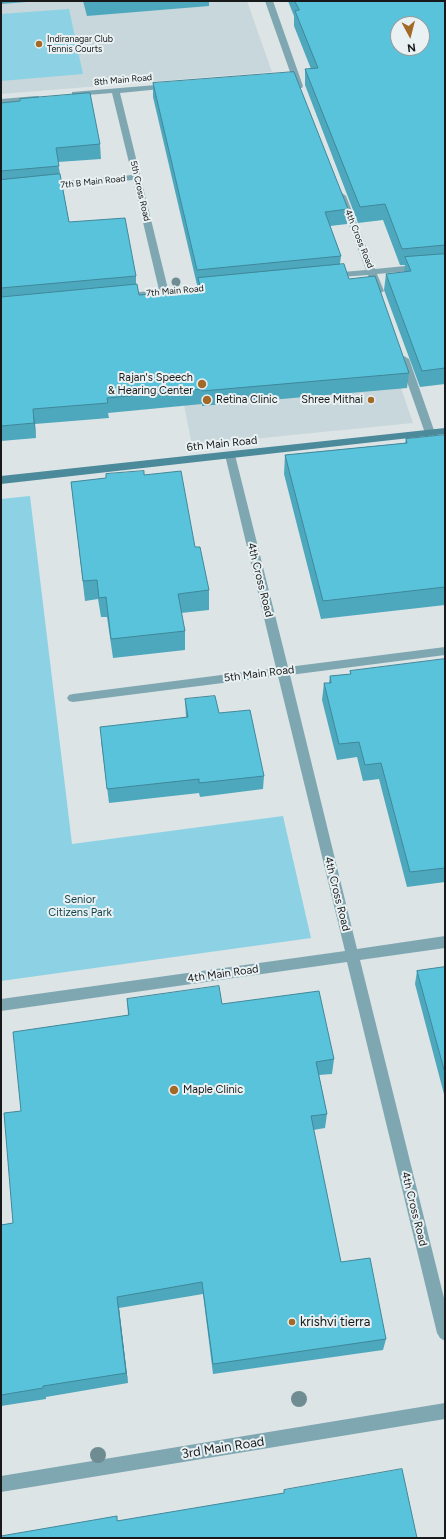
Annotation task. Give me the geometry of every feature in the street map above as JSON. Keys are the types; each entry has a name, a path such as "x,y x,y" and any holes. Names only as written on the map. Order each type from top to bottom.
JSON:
{"street":[{"path":"269,1 291,75 303,97"},
{"name":"8th Main Road","path":"70,95 178,85"},
{"name":"5th Cross Road","path":"116,91 164,292"},
{"path":"1,101 47,97"},
{"name":"7th B Main Road","path":"39,187 137,177"},
{"name":"4th Cross Road","path":"338,184 383,301"},
{"path":"318,277 445,265"},
{"name":"7th Main Road","path":"117,296 226,286"},
{"path":"401,352 430,433"},
{"name":"6th Main Road","path":"1,480 445,431"},
{"name":"4th Cross Road","path":"230,455 445,1333"},
{"name":"5th Main Road","path":"73,698 445,651"},
{"name":"4th Main Road","path":"1,1005 445,942"},
{"name":"3rd Main Road","path":"1,1484 445,1411"}],"shaded area":[{"path":"1,1 247,1 272,72 1,94"},
{"path":"385,341 413,423 192,445 175,360"}],"green space":[{"name":"Indiranagar Club Tennis Courts","path":"69,9 83,74 1,81 1,14"},
{"name":"Senior Citizens Park","path":"30,496 72,844 283,816 311,938 1,981 1,499"}],"building":[{"path":"295,1 445,1 445,245 402,249 385,204 360,207 305,69 318,68 295,11 299,10"},
{"path":"294,72 348,209 325,212 341,256 197,270 153,83"},
{"path":"90,93 100,144 56,148 59,166 1,171 1,103 20,101 20,99"},
{"path":"60,174 69,222 125,218 136,276 1,288 1,180"},
{"path":"445,254 445,368 422,371 386,274 411,271 405,257"},
{"path":"344,264 349,279 375,276 409,373 107,398 108,403 33,409 34,423 1,426 1,297 137,284 139,295 201,290 198,278"},
{"path":"445,435 445,587 323,601 285,455 407,443 406,439"},
{"path":"144,471 144,475 181,471 195,547 200,547 209,590 178,594 185,631 111,639 106,597 99,598 97,580 83,581 71,482 106,478 106,474"},
{"path":"445,659 445,868 410,872 381,763 365,765 359,742 339,744 324,683 331,683 330,676 351,674 350,671"},
{"path":"215,696 219,713 250,710 264,776 199,783 199,779 107,789 100,727 188,717 185,699"},
{"path":"445,967 445,1073 417,971"},
{"path":"219,986 222,1004 319,991 334,1059 316,1062 327,1114 311,1116 341,1262 370,1258 386,1339 213,1364 202,1282 117,1297 126,1373 43,1386 43,1388 1,1395 1,1225 13,1223 4,1113 21,1111 13,1032 129,1015 127,999"},
{"path":"402,1469 417,1538 1,1538 1,1536 117,1516 117,1521 284,1493 284,1490"}],"place":[{"name":"Indiranagar Club Tennis Courts","path":"39,44"},
{"name":"Rajan's Speech & Hearing Center","path":"202,384"},
{"name":"Retina Clinic","path":"207,400"},
{"name":"Shree Mithai","path":"371,400"},
{"name":"Maple Clinic","path":"174,1090"},
{"name":"krishvi tierra","path":"292,1322"}]}
